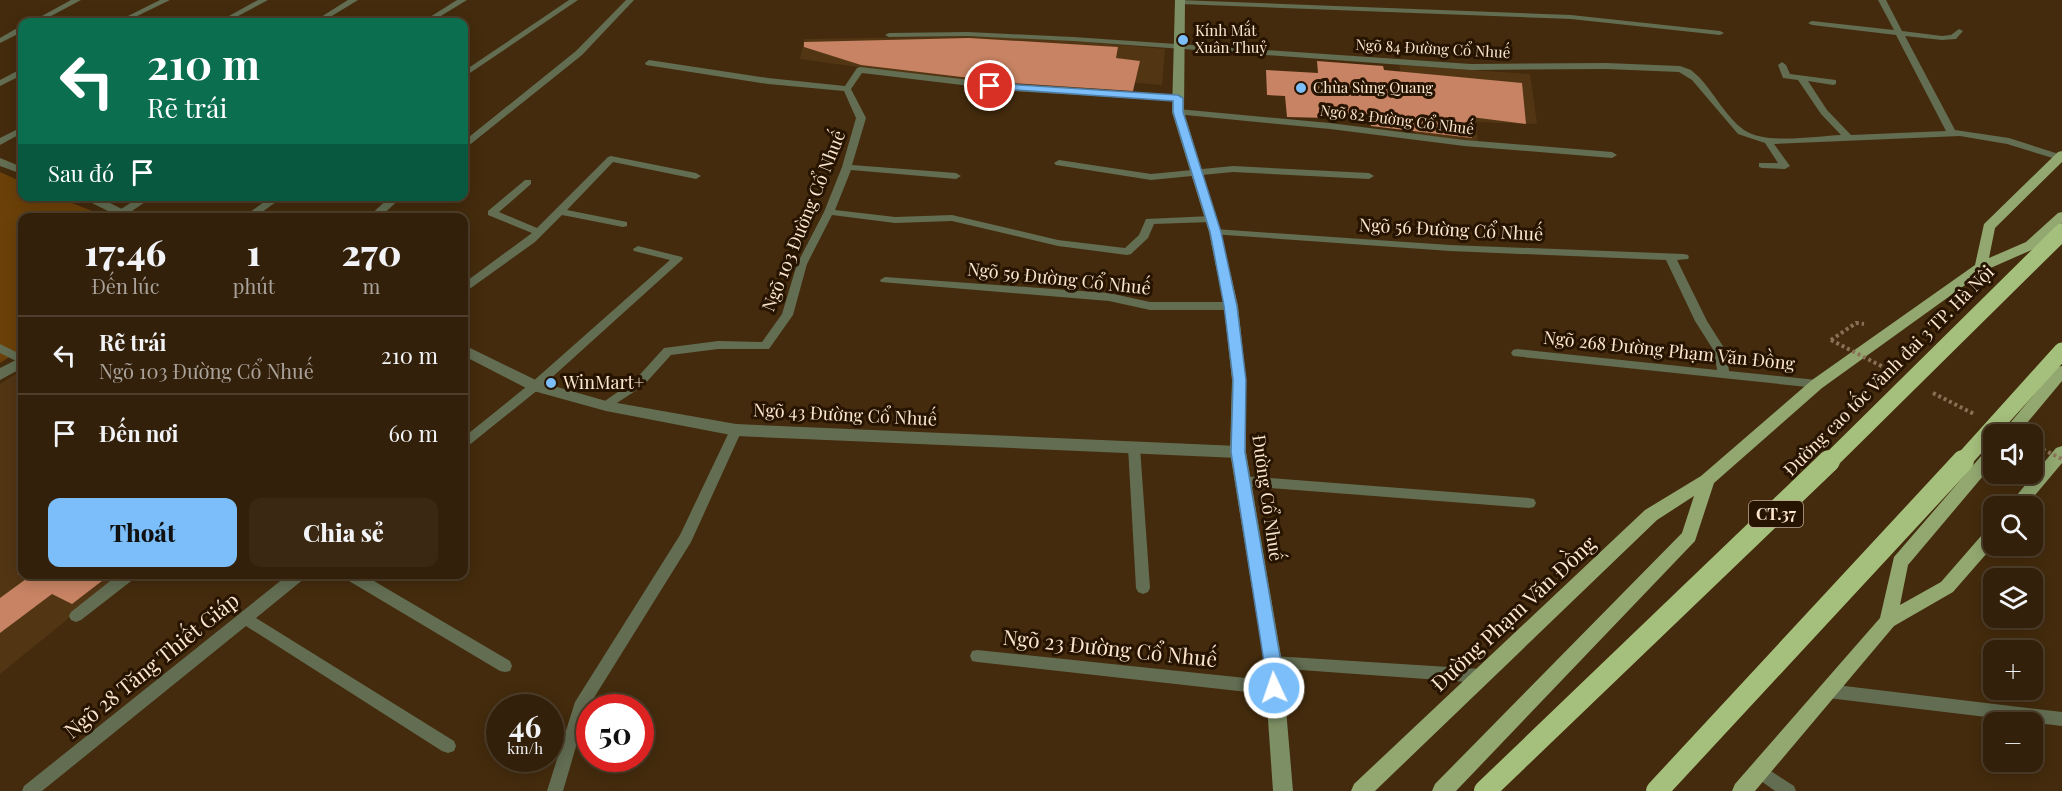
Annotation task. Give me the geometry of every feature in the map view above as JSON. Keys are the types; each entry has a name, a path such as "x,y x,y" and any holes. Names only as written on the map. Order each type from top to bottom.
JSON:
{"highway":[{"name":"Đường cao tốc Vành đai 3 TP. Hà Nội","path":"1485,791 1800,490 2062,232"},
{"path":"1657,791 1888,544 2062,351"}],"main road":[{"name":"Đường Cổ Nhuế","path":"1180,1 1178,105 1213,225 1231,306 1239,380 1238,452 1273,662 1284,791"},
{"path":"1981,267 1989,227 2061,156"},
{"name":"Đường Phạm Văn Đồng","path":"1361,791 1651,516 1707,480 1816,384 1981,267 2031,245 2062,216"},
{"path":"2017,424 2062,371"},
{"path":"2024,496 2062,452"},
{"path":"1888,621 1900,562 1983,465"},
{"path":"1442,791 1689,536 1707,480"},
{"path":"1742,791 1888,621 1947,587 1983,546"}],"street":[{"path":"0,162 18,169"},
{"path":"96,201 123,213"},
{"name":"Ngõ 43 Đường Cổ Nhuế","path":"468,352 535,386 606,406 736,429 1238,452"},
{"path":"0,375 18,364"}],"lane":[{"path":"43,18 77,0"},
{"path":"128,18 166,0"},
{"path":"230,18 264,0"},
{"path":"324,18 354,0"},
{"path":"433,18 463,0"},
{"path":"468,72 574,0"},
{"path":"468,142 579,53 630,0"},
{"path":"1882,0 1952,134"},
{"path":"1180,1 1571,17 1720,33"},
{"path":"1812,22 1947,38 1957,35 1959,31"},
{"path":"0,41 18,31"},
{"name":"Ngõ 84 Đường Cổ Nhuế","path":"889,35 968,34 1074,39 1472,67 1671,68 1688,72 1727,118 1743,133 1768,141"},
{"path":"649,63 768,81 847,89 860,70 1178,105"},
{"path":"1782,65 1786,76 1833,82"},
{"path":"0,83 18,74"},
{"path":"1802,78 1824,112 1847,136"},
{"name":"Ngõ 103 Đường Cổ Nhuế","path":"606,406 639,383 668,351 718,345 765,346 787,315 802,264 829,212 847,167 861,118 847,89"},
{"name":"Ngõ 82 Đường Cổ Nhuế","path":"1178,105 1464,143 1612,155"},
{"path":"0,142 18,132"},
{"path":"1768,141 1847,136 1952,134 1995,138 2061,156"},
{"path":"1762,165 1785,166 1768,141"},
{"path":"468,285 539,232 612,159 696,176"},
{"path":"1059,163 1151,177 1233,169 1370,176"},
{"path":"847,167 956,176"},
{"path":"528,182 492,213 539,232"},
{"path":"130,213 143,201"},
{"path":"254,213 272,201"},
{"path":"378,213 392,201"},
{"path":"559,212 623,224"},
{"name":"Ngõ 56 Đường Cổ Nhuế","path":"829,212 895,220 952,218 1058,243 1127,252 1144,236 1150,221 1450,248 1684,256"},
{"path":"468,440 535,386 678,259 638,249"},
{"path":"1670,256 1701,321 1720,351 1724,375"},
{"name":"Ngõ 59 Đường Cổ Nhuế","path":"885,280 1109,297 1150,306 1231,306"},
{"path":"0,348 18,359"},
{"name":"Ngõ 268 Đường Phạm Văn Đồng","path":"1517,353 1816,384"},
{"path":"555,791 580,707 686,538 736,429"},
{"path":"1134,447 1143,588"},
{"path":"1242,481 1529,503"},
{"path":"76,616 124,579"},
{"name":"Ngõ 28 Tăng Thiết Giáp","path":"30,791 294,579"},
{"path":"358,579 506,666"},
{"path":"245,618 448,746"},
{"name":"Ngõ 23 Đường Cổ Nhuế","path":"977,656 1274,688"},
{"path":"1273,662 1481,676"},
{"path":"1828,691 2062,719"},
{"path":"1760,771 1788,791"}],"path":[{"path":"2043,450 2062,459"}],"shaded area":[{"path":"990,36 1042,38 1165,49 1162,85 1094,79 1089,92 973,83 800,59 804,39"},
{"path":"1399,65 1530,74 1537,124 1476,122 1478,143 1416,135"},
{"path":"0,172 18,180 18,201 67,201 97,213 18,213 18,352 0,363"},
{"path":"18,373 18,579 117,579 0,674 0,384"}],"building":[{"path":"969,38 1118,47 1116,58 1140,61 1133,91 1012,83 861,65 804,47 804,42"},
{"path":"1317,61 1383,66 1384,70 1522,83 1526,124 1471,117 1472,138 1371,126 1369,119 1287,117 1285,96 1267,95 1266,70 1318,73"},
{"path":"26,579 104,579 72,604 52,594 0,633 0,598"}],"place":[{"name":"Kính Mắt Xuân Thuỷ","path":"1183,40"},
{"name":"Chùa Sùng Quang","path":"1301,88"},
{"name":"WinMart+","path":"551,383"}],"route":[{"path":"990,86 1178,98 1178,112 1215,232 1231,306 1239,380 1238,452 1273,662 1274,688"}]}
